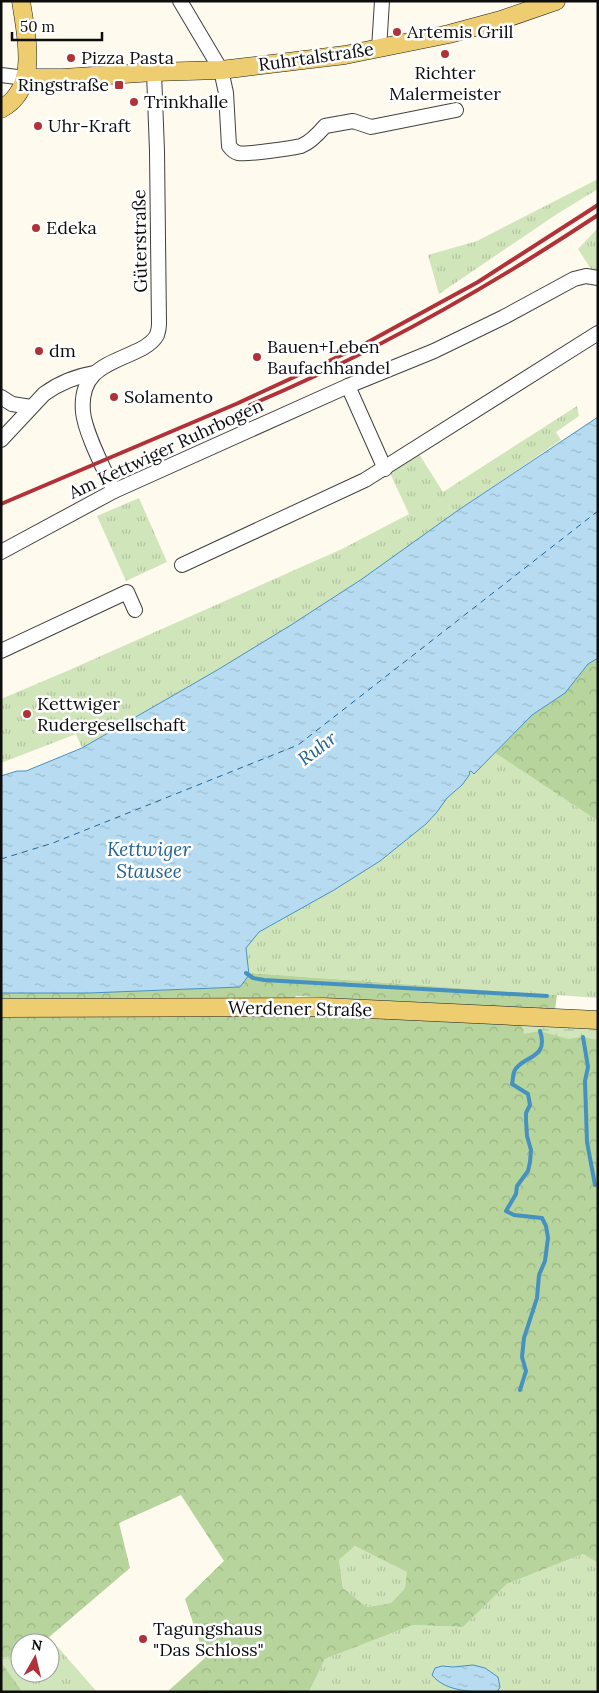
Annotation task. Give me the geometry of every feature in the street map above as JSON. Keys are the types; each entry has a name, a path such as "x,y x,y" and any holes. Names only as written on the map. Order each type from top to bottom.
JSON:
{"main road":[{"path":"1,108 15,98 25,78 28,48 22,1"},
{"name":"Ruhrtalstraße","path":"25,78 63,78 220,70 345,55 449,34 501,20 556,1"},
{"name":"Werdener Straße","path":"1,1008 324,1008 598,1020"}],"street":[{"path":"180,1 220,70 226,93 230,146 233,151 238,153 247,154 302,146 325,126 352,121 371,127 456,110"},
{"path":"379,49 382,1"},
{"name":"Güterstraße","path":"1,440 31,407 52,388 79,376 95,373 106,364 149,345 157,336 159,324 154,72"},
{"path":"1,75 25,78"},
{"name":"Am Kettwiger Ruhrbogen","path":"1,552 114,491 348,386 450,343 504,317 574,279 586,276 598,278"},
{"path":"182,565 365,480 598,333"},
{"path":"95,373 84,395 83,412 87,428 114,491"},
{"path":"348,386 385,468"},
{"path":"1,397 12,404 31,407"},
{"path":"1,650 127,592 136,610"}],"green space":[{"path":"598,179 598,189 557,214 439,294 428,255 477,241"},
{"path":"598,228 598,271 591,269 578,249"},
{"path":"577,406 579,416 556,432 561,440 362,579 291,625 82,748 76,734 1,763 1,699 342,549 409,514 390,473 419,454 443,492"},
{"path":"139,498 167,562 126,581 97,516"},
{"path":"598,658 598,821 495,753 532,715 565,693 588,664"},
{"path":"495,753 598,821 598,998 249,973 246,948 259,932 334,890 380,861 426,824 446,798 457,790 470,774 468,773 471,770 475,773"},
{"path":"249,973 557,995 555,1010 296,996 291,1001 1,1002 1,993 89,993 240,987"},
{"path":"1,1010 293,1010 598,1023 598,1563 583,1554 507,1584 463,1627 413,1625 325,1659 309,1692 167,1692 205,1658 185,1599 224,1561 181,1495 119,1523 130,1568 54,1633 10,1633 10,1657 1,1658","holes":["355,1546 407,1572 405,1588 391,1603 367,1607 343,1588 339,1560"]},
{"path":"598,1022 598,1040 583,1037 568,1039 540,1031 524,1034 521,1023"},
{"path":"355,1546 408,1572 405,1588 391,1603 367,1607 343,1588 339,1560"},
{"path":"583,1554 598,1563 598,1692 309,1692 325,1659 413,1625 463,1627 507,1584"},
{"path":"60,1650 97,1692 18,1692 20,1690 15,1683 60,1683"},
{"path":"10,1657 10,1675 1,1662 1,1658"},
{"path":"1,1662 10,1675 10,1683 16,1683 21,1690 18,1692 1,1692"}],"water":[{"name":"Kettwiger Stausee","path":"598,417 598,658 588,664 565,693 532,715 474,774 471,771 469,772 470,774 462,785 447,798 426,824 380,861 334,890 259,932 246,948 249,975 240,987 89,993 1,993 1,776 17,771 26,771 82,748 219,669 362,579 457,511"},
{"path":"473,1665 485,1668 498,1677 500,1687 497,1692 453,1688 438,1681 432,1675 435,1668 442,1666"}],"waterway":[{"path":"246,973 253,978 264,980 547,996"},
{"path":"520,1390 526,1371 522,1357 524,1338 537,1298 539,1275 545,1261 548,1238 546,1226 542,1218 514,1215 506,1211 516,1194 517,1186 528,1171 531,1150 527,1136 526,1120 526,1113 530,1105 528,1094 512,1084 517,1067 538,1052 541,1047 540,1031"},
{"path":"583,1037 588,1067 585,1081 587,1142 595,1185"}],"ferry route":[{"path":"1,859 53,843 298,745 598,511"}],"railway":[{"path":"1,504 236,404 359,347 478,282 598,205"},
{"path":"250,405 385,342 514,269 598,215"}],"place":[{"name":"Artemis Grill","path":"397,32"},
{"name":"Richter Malermeister","path":"445,54"},
{"name":"Pizza Pasta","path":"71,58"},
{"name":"Ringstraße","path":"119,85"},
{"name":"Trinkhalle","path":"134,102"},
{"name":"Uhr-Kraft","path":"38,126"},
{"name":"Edeka","path":"36,228"},
{"name":"dm","path":"39,351"},
{"name":"Bauen+Leben Baufachhandel","path":"257,357"},
{"name":"Solamento","path":"114,397"},
{"name":"Kettwiger Rudergesellschaft","path":"27,714"},
{"name":"Tagungshaus \"Das Schloss\"","path":"143,1639"}],"water label":[{"name":"Ruhr","path":"317,748"}]}
